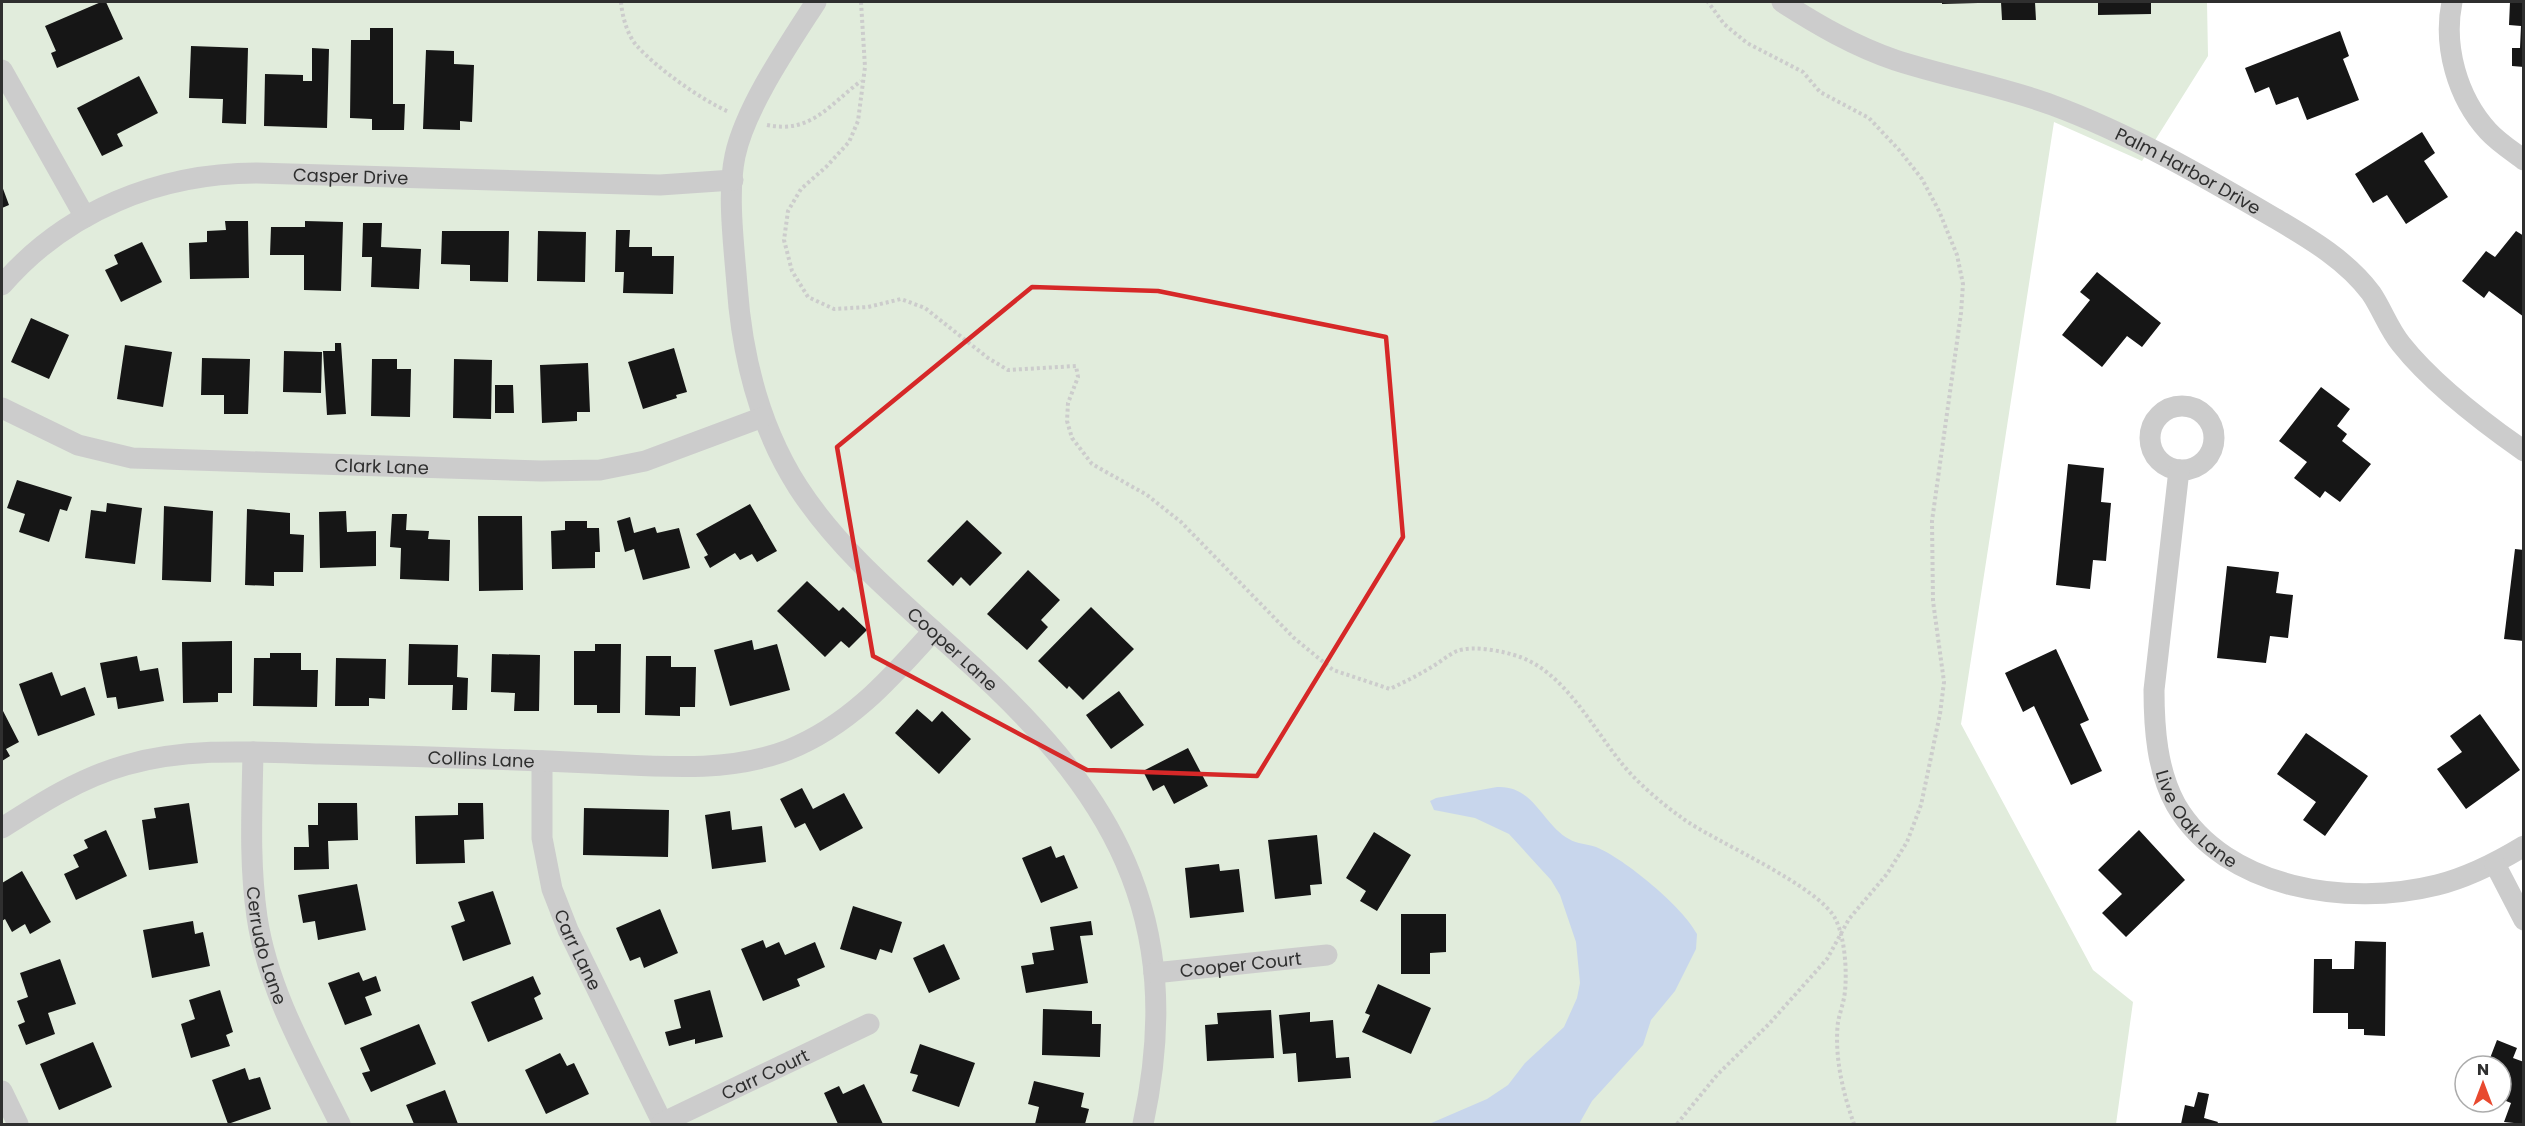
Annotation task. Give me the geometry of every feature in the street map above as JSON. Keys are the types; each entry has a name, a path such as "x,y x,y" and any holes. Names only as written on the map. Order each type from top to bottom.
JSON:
{"street":[{"path":"733,180 734,158 748,120 816,2"},
{"name":"Palm Harbor Drive","path":"1782,2 1868,49 1919,67 2024,95 2084,117 2143,146 2299,233 2341,261 2356,275 2376,300 2401,344 2414,358 2480,418 2523,451"},
{"path":"2452,2 2449,20 2450,42 2463,92 2490,133 2523,160"},
{"path":"2,70 85,217"},
{"name":"Casper Drive","path":"2,285 33,253 85,217 156,186 194,177 233,173 660,185 733,180"},
{"name":"Cooper Lane","path":"733,180 739,311 751,379 763,417 788,470 827,526 865,568 1036,728 1068,764 1096,804 1123,855 1134,882 1150,942 1154,973 1157,1037 1143,1125"},
{"name":"Clark Lane","path":"2,408 78,445 132,458 541,471 600,470 645,461 763,417"},
{"name":"Live Oak Lane","path":"2179,470 2154,690 2154,717 2157,748 2166,780 2175,803 2190,826 2208,843 2238,863 2269,878 2322,890 2349,893 2405,891 2457,879 2495,864 2523,846"},
{"name":"Collins Lane","path":"2,828 67,788 126,765 179,754 253,752 702,766 770,756 807,741 857,711 885,685 933,630"},
{"name":"Cerrudo Lane","path":"253,752 252,873 262,942 277,990 340,1125"},
{"name":"Carr Lane","path":"542,761 542,838 555,896 568,930 662,1124"},
{"path":"2495,864 2523,920"},
{"name":"Cooper Court","path":"1154,973 1327,955"},
{"name":"Carr Court","path":"662,1124 869,1023"},
{"path":"2,1091 18,1125"}],"path":[{"path":"621,2 622,15 635,44 696,94 748,120 784,128 804,124 819,116 862,81"},
{"path":"861,2 865,67 858,121 849,142 801,189 788,211 784,240 792,271 808,297 834,309 868,307 901,299 925,308 988,358 1008,370 1076,366 1078,377 1068,403 1067,421 1072,438 1092,464 1147,495 1181,522 1294,638 1334,670 1390,689 1458,651 1476,649 1520,657 1537,666 1582,706 1619,761 1649,792 1683,819 1769,868 1834,915 1840,934 1845,990 1838,1022 1838,1054 1846,1104 1854,1125"},
{"path":"1677,1125 1717,1075 1805,985 1827,958 1849,919 1887,874 1907,842 1921,805 1940,714 1944,682 1933,601 1932,521 1963,284 1957,255 1939,211 1922,179 1900,151 1869,118 1820,92 1803,72 1747,43 1724,24 1708,2"}],"highlighted area":[{"path":"1032,287 1158,291 1386,337 1403,537 1257,776 1087,770 873,656 837,447"}],"green space":[{"path":"2,2 2207,2 2208,56 2142,161 2054,122 1961,724 2093,970 2133,1002 2116,1124 2,1124"}],"water":[{"path":"1497,787 1520,792 1569,839 1608,853 1637,873 1667,898 1697,934 1696,949 1675,991 1651,1020 1643,1045 1592,1101 1579,1124 1429,1124 1487,1099 1508,1085 1525,1063 1564,1027 1577,998 1580,983 1576,942 1560,895 1551,880 1509,834 1475,818 1434,810 1430,801"}],"building":[{"path":"101,2 106,2 123,39 57,68 51,53 56,51 45,26"},
{"path":"1942,2 1978,2 1978,3 1942,4"},
{"path":"2001,2 2035,2 2036,20 2002,20"},
{"path":"2098,2 2151,2 2151,14 2098,15"},
{"path":"2510,2 2524,2 2524,67 2512,66 2512,48 2520,48 2521,26 2509,25"},
{"path":"370,28 393,28 393,104 405,104 404,130 372,130 372,119 350,118 351,40 370,40"},
{"path":"2340,31 2349,56 2343,59 2359,100 2307,120 2298,97 2276,105 2269,87 2255,93 2245,68"},
{"path":"191,46 248,48 246,124 222,123 223,99 189,98"},
{"path":"312,48 329,49 327,128 264,126 265,74 303,75 303,81 312,81"},
{"path":"426,50 454,51 454,64 474,65 472,122 460,121 460,130 423,129"},
{"path":"139,76 158,113 117,134 123,146 102,156 77,108"},
{"path":"2422,132 2435,153 2424,161 2448,197 2406,224 2387,195 2373,203 2355,174"},
{"path":"2,186 9,205 2,208"},
{"path":"225,221 248,221 249,278 190,279 189,243 207,242 207,231 226,230"},
{"path":"305,221 343,222 341,291 304,290 304,255 270,255 271,227 305,227"},
{"path":"363,223 382,223 381,247 421,249 419,289 371,287 372,257 362,257"},
{"path":"616,230 630,230 629,247 652,247 652,256 674,256 673,294 623,293 624,272 615,272"},
{"path":"442,231 509,231 508,282 470,281 470,265 441,264"},
{"path":"538,231 586,232 585,282 537,281"},
{"path":"2516,231 2524,236 2524,317 2489,291 2484,298 2462,281 2486,251 2495,257"},
{"path":"142,242 162,282 121,302 105,270 118,264 114,255"},
{"path":"2097,272 2161,323 2142,347 2127,336 2102,367 2062,335 2090,300 2080,292"},
{"path":"31,318 69,335 49,379 11,362"},
{"path":"335,343 341,343 346,414 327,415 323,351 335,351"},
{"path":"125,345 172,352 163,407 117,399"},
{"path":"674,348 687,392 676,395 677,398 643,409 628,362"},
{"path":"284,351 322,352 321,393 283,392"},
{"path":"202,358 250,359 248,414 224,414 224,395 201,395"},
{"path":"372,359 397,359 397,369 411,369 410,417 371,416"},
{"path":"454,359 492,360 491,419 453,418"},
{"path":"588,363 590,412 577,412 577,421 542,423 540,365"},
{"path":"495,385 513,385 514,413 495,413"},
{"path":"2321,387 2350,409 2337,426 2347,434 2342,441 2371,464 2340,502 2325,491 2320,498 2294,478 2307,462 2279,441"},
{"path":"2068,464 2104,468 2101,502 2111,503 2106,561 2093,560 2090,589 2056,585"},
{"path":"17,480 72,497 67,511 60,509 49,542 19,532 25,514 7,508"},
{"path":"107,503 142,508 135,564 85,558 91,510 106,512"},
{"path":"750,504 777,551 757,562 752,554 740,560 735,553 710,568 704,557 708,555 696,534"},
{"path":"164,506 213,511 211,582 162,580"},
{"path":"247,509 290,513 290,534 304,535 303,572 274,572 274,586 245,585"},
{"path":"346,511 347,532 376,531 376,566 320,568 319,512"},
{"path":"392,514 407,514 406,530 429,531 428,539 450,540 449,581 400,579 401,548 390,547"},
{"path":"478,516 522,516 523,590 479,591"},
{"path":"630,517 634,533 655,527 657,533 679,528 690,568 643,580 634,549 625,552 617,521"},
{"path":"967,520 1002,553 970,586 961,577 953,586 927,561"},
{"path":"565,521 587,521 587,528 599,528 600,552 595,552 595,568 552,569 551,531 565,530"},
{"path":"2515,549 2524,550 2524,641 2504,639"},
{"path":"2227,566 2279,572 2276,593 2293,595 2288,638 2270,636 2266,663 2217,658"},
{"path":"1028,570 1060,600 1041,620 1048,627 1027,650 987,614"},
{"path":"807,581 839,611 843,607 867,630 849,648 841,641 825,657 777,611"},
{"path":"1091,607 1134,649 1083,700 1069,686 1067,689 1038,661"},
{"path":"752,640 754,650 777,644 790,690 730,706 714,650"},
{"path":"232,641 232,693 218,693 218,702 183,703 182,642"},
{"path":"409,644 458,645 457,677 468,678 467,710 452,710 453,685 408,685"},
{"path":"595,644 621,644 620,713 597,713 597,705 574,705 574,651 595,651"},
{"path":"2056,649 2089,720 2080,724 2102,771 2071,785 2034,706 2023,712 2005,673"},
{"path":"270,653 301,653 301,670 318,670 317,707 253,706 254,658 270,658"},
{"path":"492,654 540,655 539,711 514,711 515,693 491,692"},
{"path":"137,656 140,671 158,668 164,701 118,709 116,697 107,698 100,663"},
{"path":"646,656 671,656 671,667 696,667 695,707 680,707 680,716 645,715"},
{"path":"336,658 386,659 385,699 369,698 369,706 335,706"},
{"path":"52,672 61,696 85,687 95,715 38,736 19,684"},
{"path":"1119,691 1144,725 1111,749 1086,715"},
{"path":"2,709 19,742 6,749 10,756 2,761"},
{"path":"917,709 932,722 942,711 971,739 939,774 895,733"},
{"path":"2480,714 2520,770 2466,809 2437,769 2462,752 2450,736"},
{"path":"2306,733 2368,776 2325,836 2303,820 2316,802 2277,774"},
{"path":"1188,748 1208,786 1174,804 1164,785 1153,791 1143,771"},
{"path":"802,788 813,809 844,793 863,828 820,851 805,823 795,828 780,799"},
{"path":"189,803 198,863 149,870 142,820 156,818 154,808"},
{"path":"318,803 357,803 358,840 328,841 329,869 294,870 294,847 309,847 308,825 318,825"},
{"path":"458,803 483,803 484,839 464,840 465,863 416,864 415,816 458,815"},
{"path":"584,808 669,810 668,857 583,855"},
{"path":"730,811 732,830 762,826 766,862 712,869 705,815"},
{"path":"106,830 127,876 76,900 64,874 79,867 73,855 88,848 84,840"},
{"path":"2139,830 2185,880 2126,937 2102,913 2122,894 2098,870"},
{"path":"1374,832 1411,855 1377,911 1360,901 1366,891 1346,878"},
{"path":"1317,835 1322,884 1310,885 1311,895 1275,899 1268,840"},
{"path":"1051,846 1056,858 1064,855 1078,888 1041,903 1022,858"},
{"path":"1219,864 1220,871 1239,869 1244,912 1190,918 1185,868"},
{"path":"22,871 51,922 30,934 25,924 12,932 5,919 2,921 2,883"},
{"path":"357,884 366,930 318,940 315,921 303,923 298,895"},
{"path":"493,891 511,944 463,961 451,926 465,921 458,902"},
{"path":"853,906 902,922 892,953 880,949 876,960 840,949"},
{"path":"660,909 678,953 644,968 640,957 630,961 616,928"},
{"path":"1401,914 1446,914 1446,952 1430,953 1430,974 1401,974"},
{"path":"193,921 195,934 203,932 210,966 152,978 143,930"},
{"path":"1091,921 1093,935 1080,936 1088,983 1026,993 1021,966 1034,964 1032,953 1054,950 1050,927"},
{"path":"763,940 766,948 779,942 785,955 815,942 825,967 797,979 800,986 763,1001 741,949"},
{"path":"2355,941 2386,942 2385,1036 2364,1035 2364,1029 2348,1029 2348,1013 2313,1013 2314,959 2332,959 2332,969 2354,969"},
{"path":"944,944 960,979 929,993 913,958"},
{"path":"60,959 76,1004 48,1013 55,1034 26,1045 18,1025 25,1022 17,1001 28,997 20,973"},
{"path":"359,972 363,981 376,976 381,991 365,997 372,1015 345,1025 328,983"},
{"path":"533,976 541,994 534,998 543,1019 488,1042 471,1002"},
{"path":"1378,984 1431,1008 1411,1054 1362,1032 1370,1015 1365,1013"},
{"path":"220,990 233,1032 226,1035 230,1046 191,1058 181,1024 195,1019 189,1000"},
{"path":"710,990 723,1037 695,1044 695,1039 669,1046 665,1032 681,1028 674,1000"},
{"path":"1043,1009 1092,1011 1092,1024 1101,1024 1100,1057 1042,1055"},
{"path":"1271,1010 1274,1058 1207,1061 1205,1025 1218,1024 1217,1013"},
{"path":"1310,1012 1310,1022 1333,1020 1336,1058 1349,1057 1351,1078 1298,1082 1296,1053 1283,1054 1279,1015"},
{"path":"419,1024 436,1064 371,1092 362,1073 370,1071 360,1048"},
{"path":"2497,1040 2517,1048 2513,1058 2513,1054 2492,1054"},
{"path":"93,1042 112,1087 59,1110 40,1064"},
{"path":"920,1044 975,1063 959,1107 912,1091 918,1075 910,1073"},
{"path":"560,1053 567,1066 574,1063 589,1094 546,1114 525,1070"},
{"path":"2513,1058 2524,1062 2524,1124 2504,1122 2507,1114 2513,1114"},
{"path":"245,1068 249,1080 260,1077 271,1109 228,1124 212,1080"},
{"path":"1034,1081 1084,1093 1081,1107 1089,1109 1085,1124 1035,1124 1039,1107 1028,1104"},
{"path":"864,1084 883,1124 838,1124 824,1093 839,1086 843,1094"},
{"path":"445,1090 458,1124 414,1124 406,1105"},
{"path":"2198,1092 2209,1094 2204,1118 2218,1122 2217,1124 2181,1124 2185,1105 2194,1107"}]}
